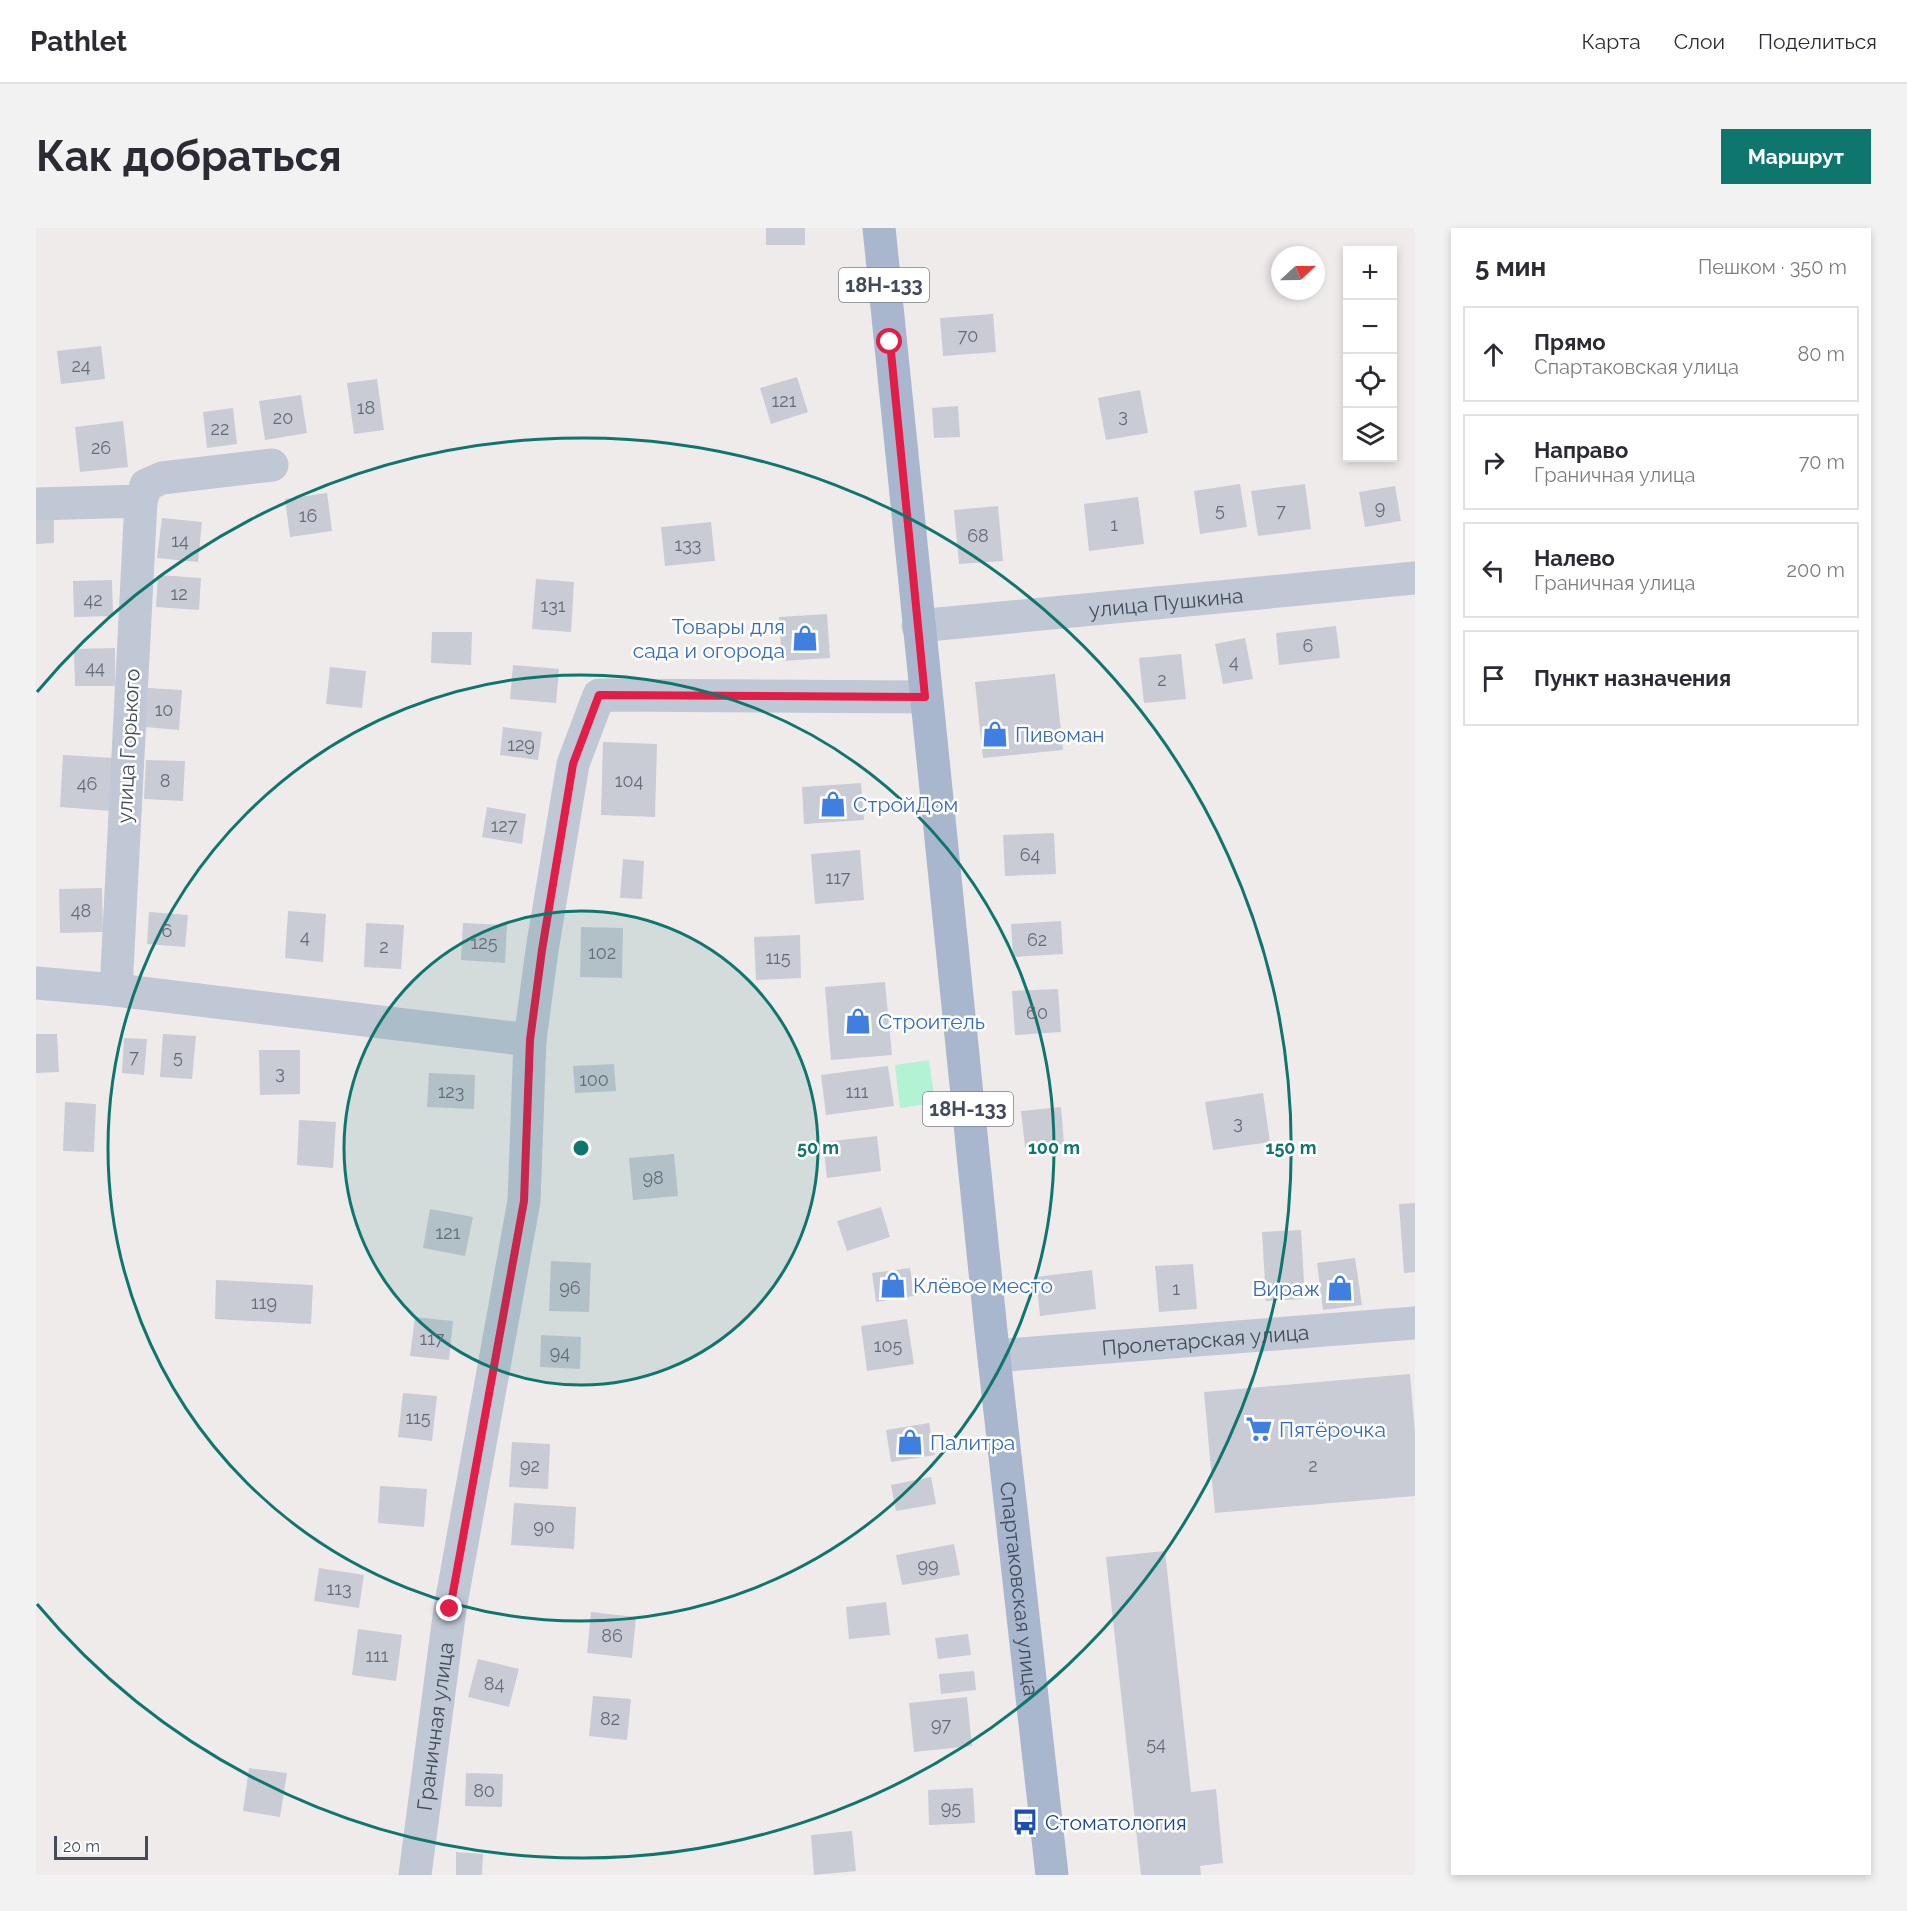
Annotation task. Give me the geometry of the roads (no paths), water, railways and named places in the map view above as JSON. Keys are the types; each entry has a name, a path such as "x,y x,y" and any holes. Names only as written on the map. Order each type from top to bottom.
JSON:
{"main road":[{"name":"Спартаковская улица","path":"879,228 925,697 994,1356 1052,1875"}],"street":[{"path":"36,504 141,501 146,485 162,478 272,465"},
{"name":"улица Горького","path":"116,990 141,501"},
{"name":"улица Пушкина","path":"918,626 1415,578"},
{"name":"Граничная улица","path":"415,1875 450,1609 524,1201 530,1040 542,950 573,764 599,695 925,697"},
{"path":"36,983 116,990 530,1040"},
{"name":"Пролетарская улица","path":"994,1356 1415,1323"}],"place":[{"name":"Товары для сада и огорода","path":"805,638"},
{"name":"Пивоман","path":"995,734"},
{"name":"СтройДом","path":"833,804"},
{"name":"Строитель","path":"858,1021"},
{"name":"Клёвое место","path":"893,1285"},
{"name":"Вираж","path":"1340,1288"},
{"name":"Пятёрочка","path":"1259,1429"},
{"name":"Палитра","path":"910,1442"},
{"name":"Стоматология","path":"1025,1822"}]}
